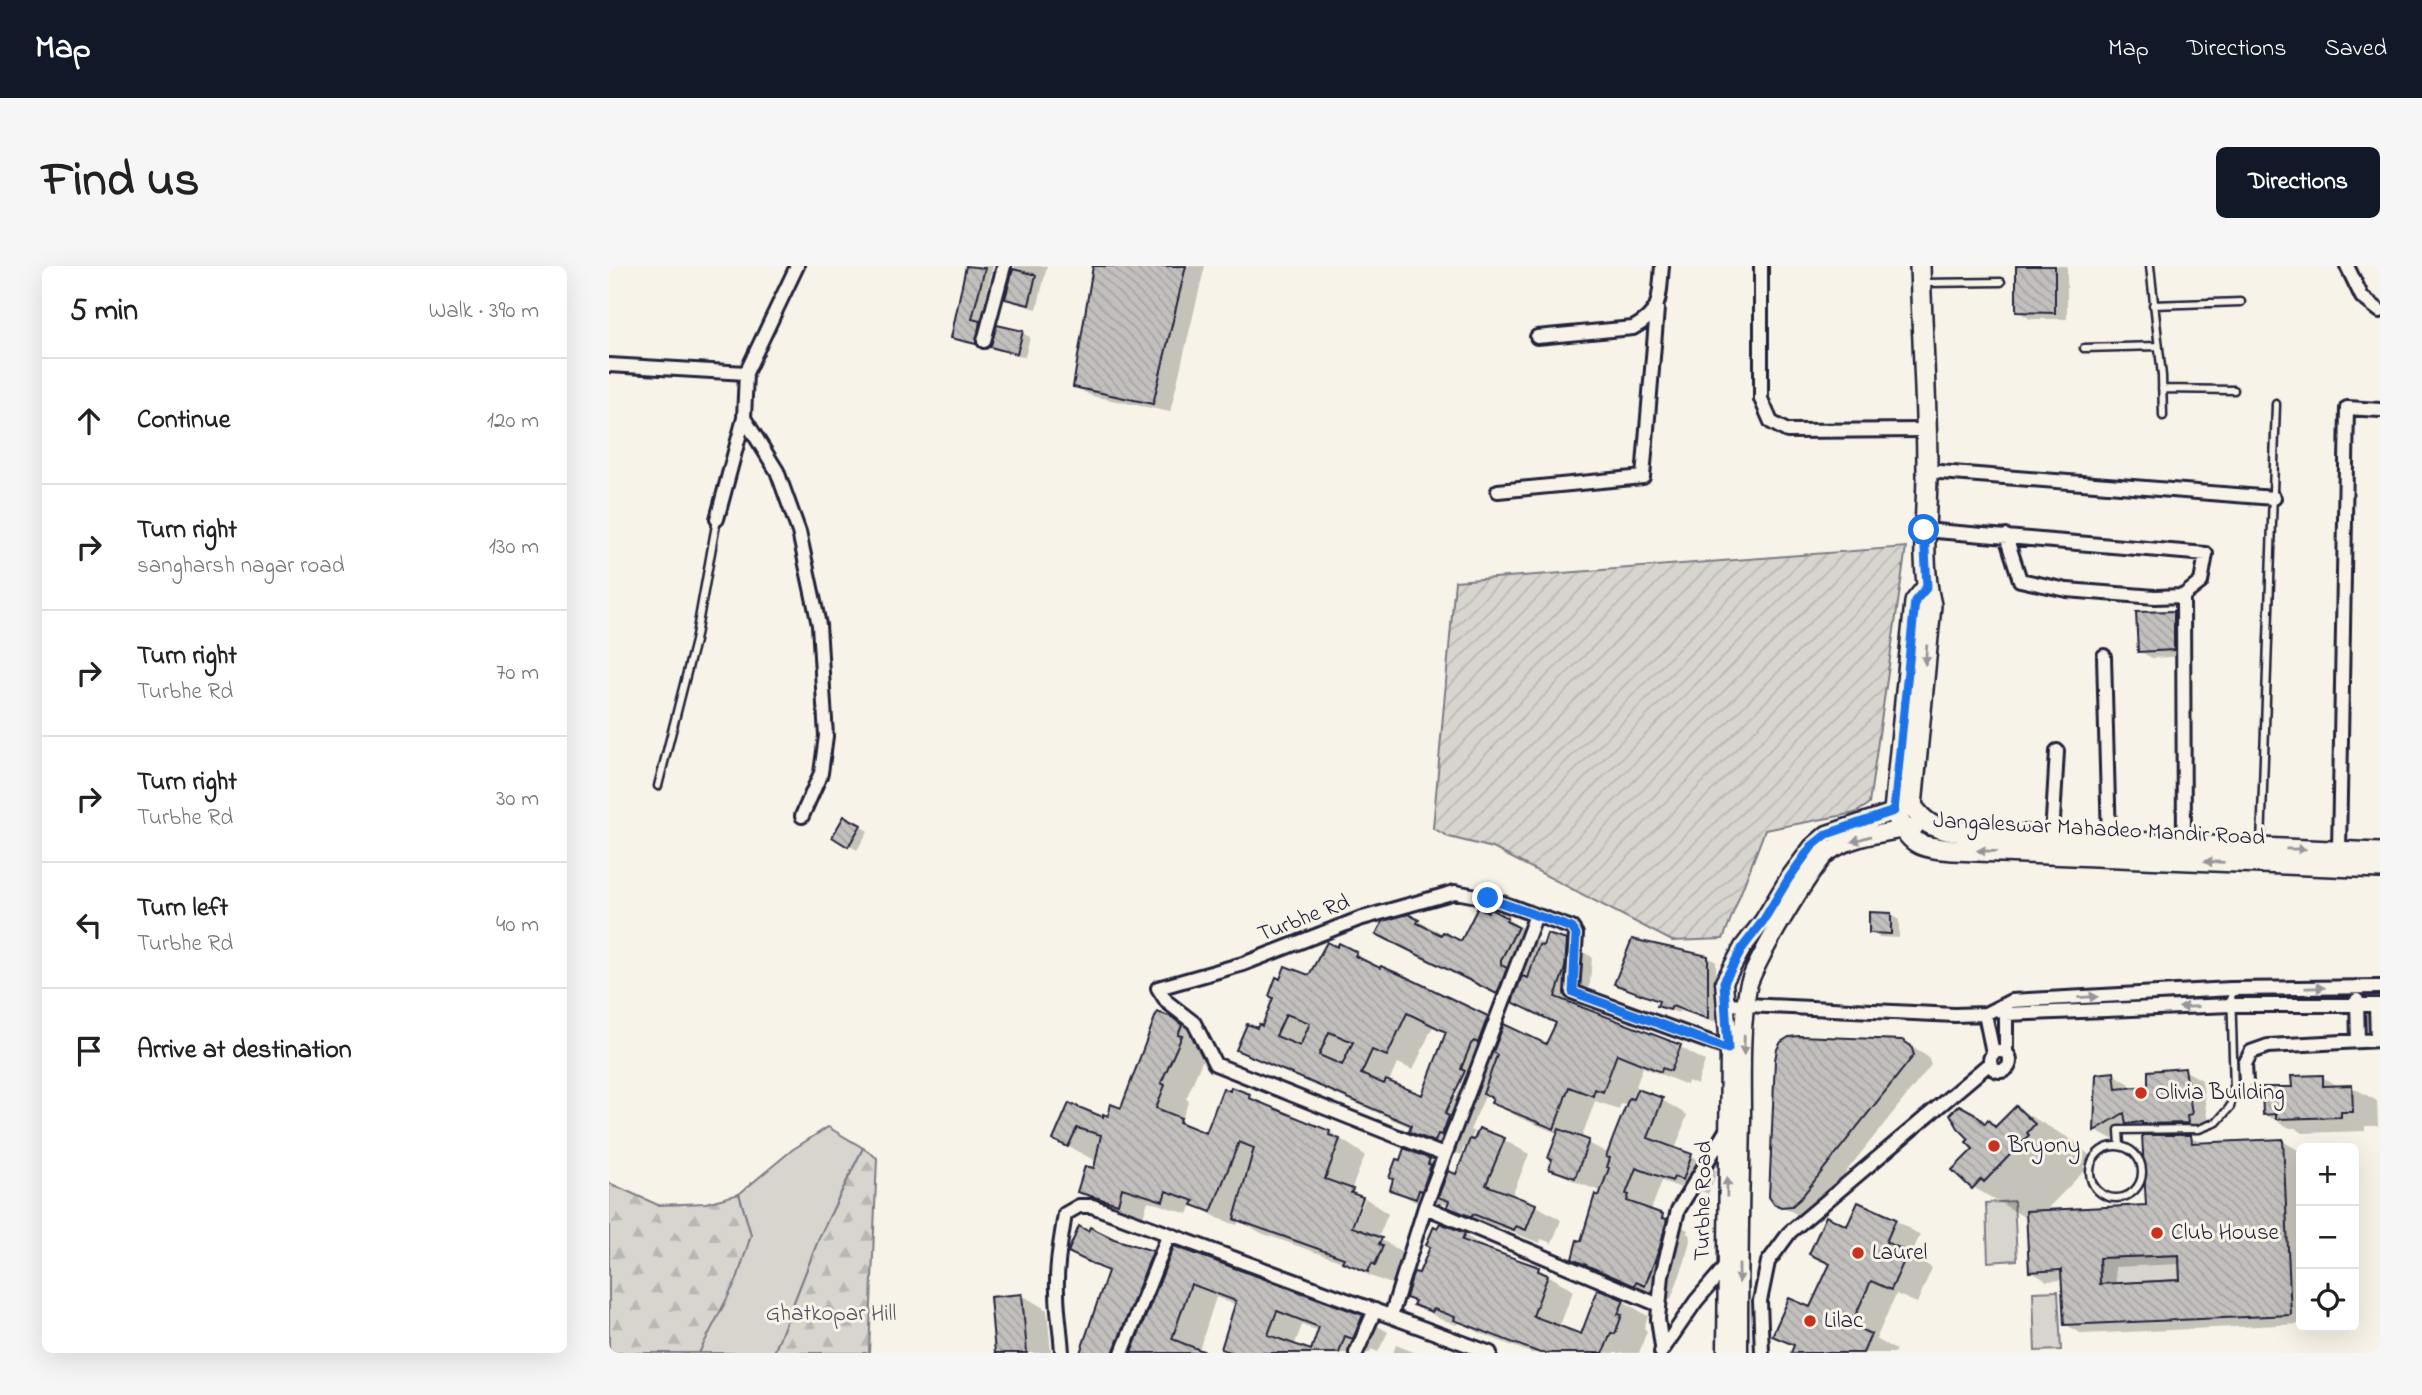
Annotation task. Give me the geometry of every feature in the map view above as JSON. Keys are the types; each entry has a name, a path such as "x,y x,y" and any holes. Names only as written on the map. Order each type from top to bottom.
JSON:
{"main road":[{"name":"Jangaleswar Mahadeo Mandir Road","path":"1920,275 1927,471 1924,530 1927,587 1931,605 1903,809 1904,830 1913,842 1931,848 2261,856 2339,850 2380,853"},
{"name":"Jangaleswar Mahadeo Mandir Road","path":"1903,809 1941,830 2183,845 2380,868"}],"street":[{"path":"717,519 744,418 746,373 797,266"},
{"path":"984,341 1004,266"},
{"path":"1497,491 1643,477 1662,266"},
{"path":"1761,266 1761,399 1771,422 1787,431 1925,430"},
{"path":"2347,266 2362,298 2380,311"},
{"path":"1537,337 1633,328 1647,321 1657,309"},
{"path":"609,365 746,373"},
{"path":"2339,850 2347,408 2380,410"},
{"path":"744,418 777,471 799,532 818,625 826,736 821,773 802,816"},
{"path":"1927,471 2273,498"},
{"path":"1924,530 2006,536 2206,554 2201,582 2182,596 2155,597 2067,590 2020,580 2006,536"},
{"path":"2182,596 2183,845"},
{"path":"2104,656 2109,840"},
{"path":"2052,837 2057,751"},
{"name":"Turbhe Road","path":"1725,1353 1728,1049 1724,982 1729,970 1812,846 1827,834 1903,809"},
{"path":"1739,1353 1745,1006 1749,984 1802,886 1827,853 1840,846 1928,825"},
{"name":"Turbhe Rd","path":"1444,1155 1215,1064 1194,1023 1167,1002 1158,988 1243,964 1359,919 1455,892 1488,898 1572,928 1576,934 1573,992 1728,1049"},
{"path":"1391,1316 1425,1207 1536,915"},
{"path":"2358,988 2358,1041"},
{"path":"1726,1004 1955,1015 2231,989 2380,988"},
{"path":"2045,1006 2378,1005 2378,1040 2268,1046 2251,1052 2245,1064 2246,1082"},
{"path":"1996,1012 1997,1056"},
{"path":"1996,1012 1997,1056"},
{"path":"1762,1353 1760,1301 1768,1262 1790,1232 1997,1056"},
{"path":"1661,1350 1658,1319 1662,1275 1678,1210 1727,1129"},
{"path":"1062,1353 1057,1293 1058,1254 1065,1214 1079,1206 1092,1206 1490,1353"},
{"path":"1425,1207 1659,1305"},
{"path":"1122,1353 1170,1234"},
{"path":"1661,1350 1725,1266"},
{"path":"1356,1353 1375,1310"}],"lane":[{"path":"2150,266 2163,416"},
{"path":"1920,275 2001,282"},
{"path":"2153,305 2241,302"},
{"path":"2084,348 2158,346"},
{"path":"2162,389 2234,390"},
{"path":"2261,856 2276,404"},
{"path":"658,786 695,641 717,519"},
{"path":"2120,1146 2119,1130 2199,1129 2217,1122 2230,1107 2234,1090 2231,989"},
{"path":"2120,1146 2128,1149 2140,1160 2142,1177 2139,1185 2127,1197 2109,1198 2095,1188 2090,1172 2096,1156 2102,1150 2120,1146"}],"green space":[{"path":"1906,547 1869,804 1855,813 1765,830 1723,939 1672,941 1493,848 1449,837 1433,828 1455,581"},
{"path":"828,1127 863,1148 820,1236 774,1353 699,1353 751,1235 739,1194 792,1150"},
{"name":"Ghatkopar Hill","path":"863,1148 877,1158 869,1353 774,1353 820,1236"},
{"name":"Ghatkopar Hill","path":"609,1183 658,1205 706,1203 739,1194 751,1235 737,1279 699,1353 609,1353"},
{"path":"2014,1201 2017,1260 1988,1262 1986,1203"},
{"path":"2179,1255 2180,1280 2100,1284 2099,1258"},
{"path":"2058,1291 2061,1350 2035,1351 2033,1292"}],"building":[{"path":"966,266 985,268 972,319 980,321 976,344 951,338"},
{"path":"1093,266 1186,266 1153,404 1073,387"},
{"path":"2016,266 2055,266 2055,313 2016,312"},
{"path":"1013,269 1036,275 1029,305 1005,299"},
{"path":"997,325 1023,331 1017,354 990,347"},
{"path":"2174,611 2174,650 2138,652 2136,612"},
{"path":"844,816 861,825 848,847 832,837"},
{"path":"1478,907 1488,912 1490,909 1508,918 1506,921 1518,927 1501,960 1501,965 1507,968 1497,994 1376,934 1383,921 1408,914 1419,920 1417,923 1461,941"},
{"path":"1869,912 1891,913 1891,934 1869,933"},
{"path":"1547,934 1567,940 1565,968 1555,997 1681,1045 1671,1071 1662,1068 1661,1072 1617,1054 1603,1092 1595,1089 1593,1096 1569,1087 1554,1129 1491,1103 1493,1098 1483,1094 1497,1055 1493,1052 1504,1024 1546,1044 1556,1023 1512,1002 1522,976 1528,978 1539,945 1543,946"},
{"path":"1632,939 1708,956 1708,1019 1672,1006 1670,1010 1657,1006 1659,1001 1614,984"},
{"path":"1327,942 1337,947 1339,943 1357,952 1355,956 1488,1016 1478,1043 1474,1041 1471,1044 1461,1069 1465,1071 1445,1114 1449,1116 1442,1135 1438,1134 1435,1142 1409,1132 1411,1125 1236,1050 1247,1024 1257,1028 1259,1024 1262,1026 1273,998 1269,996 1276,977 1280,979 1285,966 1309,975","holes":["1407,1013 1446,1032 1422,1095 1386,1080 1384,1084 1361,1074 1372,1050 1387,1056","1286,1014 1310,1023 1300,1046 1276,1036","1329,1032 1353,1042 1342,1065 1319,1055"]},
{"path":"1157,1012 1172,1017 1182,1025 1178,1035 1182,1036 1161,1083 1165,1085 1156,1108 1181,1118 1179,1122 1206,1133 1223,1088 1230,1091 1231,1087 1250,1094 1249,1098 1330,1131 1329,1135 1340,1139 1325,1179 1353,1189 1351,1193 1363,1197 1352,1227 1382,1238 1379,1244 1383,1246 1375,1265 1372,1263 1368,1272 1342,1262 1344,1258 1234,1219 1254,1148 1239,1142 1211,1212 1192,1205 1194,1201 1166,1191 1163,1201 1122,1188 1118,1204 1077,1192 1085,1166 1094,1168 1101,1135 1077,1128 1068,1147 1053,1140 1069,1103 1103,1117 1103,1114 1108,1116 1111,1104 1121,1108"},
{"path":"1789,1037 1902,1040 1911,1046 1914,1055 1800,1199 1792,1206 1781,1207 1774,1204 1769,1197 1775,1060 1781,1042"},
{"name":"Olivia Building","path":"2185,1068 2192,1114 2187,1115 2188,1123 2126,1124 2124,1113 2094,1131 2096,1074 2114,1072 2116,1089 2148,1086 2148,1071"},
{"path":"2323,1075 2323,1086 2352,1085 2353,1112 2341,1112 2341,1117 2276,1119 2276,1114 2263,1115 2262,1087 2292,1087 2291,1076"},
{"path":"1637,1089 1663,1098 1648,1138 1692,1154 1683,1180 1674,1177 1672,1181 1636,1168 1626,1194 1629,1195 1627,1201 1663,1214 1662,1218 1667,1219 1645,1286 1636,1282 1635,1286 1572,1259 1577,1240 1581,1241 1595,1194 1599,1196 1609,1168 1610,1158 1606,1157 1613,1138 1629,1098 1633,1099"},
{"name":"Bryony","path":"1959,1105 1974,1113 1985,1124 1988,1120 1995,1127 2016,1106 2035,1124 2027,1133 2029,1135 1984,1182 1981,1179 1972,1189 1952,1170 1973,1149 1966,1142 1969,1139 1958,1128 1950,1114"},
{"path":"1479,1128 1505,1138 1486,1185 1536,1204 1526,1230 1516,1226 1514,1230 1473,1214 1472,1217 1447,1207 1449,1201 1438,1197 1448,1171 1456,1174 1470,1139 1474,1140"},
{"path":"1559,1129 1589,1140 1575,1178 1549,1169 1552,1159 1548,1158"},
{"name":"Club House","path":"2142,1135 2191,1135 2192,1143 2283,1139 2291,1315 2064,1325 2061,1270 2029,1272 2026,1211 2146,1205","holes":["2179,1255 2180,1280 2100,1284 2099,1258"]},
{"path":"1404,1148 1430,1159 1428,1164 1431,1165 1422,1191 1419,1190 1416,1199 1390,1190 1393,1179 1389,1178 1396,1159 1400,1160"},
{"path":"1858,1202 1896,1219 1886,1242 1908,1252 1891,1290 1871,1281 1851,1325 1871,1334 1863,1353 1791,1353 1794,1345 1772,1336 1789,1298 1810,1307 1830,1264 1809,1254 1826,1216 1847,1226"},
{"path":"1440,1223 1465,1233 1462,1240 1539,1267 1538,1271 1548,1275 1533,1316 1581,1334 1598,1289 1624,1300 1618,1314 1622,1315 1615,1334 1611,1333 1603,1353 1540,1353 1454,1320 1455,1317 1434,1309 1432,1312 1413,1305 1415,1301 1406,1298 1413,1273 1419,1273 1430,1247 1426,1245 1434,1226 1437,1228"},
{"path":"1079,1226 1088,1231 1090,1227 1114,1239 1153,1251 1113,1353 1080,1353 1108,1271 1068,1252"},
{"path":"1174,1246 1363,1315 1353,1339 1345,1336 1339,1353 1234,1353 1221,1349 1236,1301 1191,1284 1172,1339 1208,1353 1131,1353","holes":["1277,1311 1319,1327 1311,1350 1268,1335"]},
{"path":"1022,1294 1027,1353 995,1353 990,1297"}],"place":[{"name":"Olivia Building","path":"2141,1093"},
{"name":"Bryony","path":"1994,1146"},
{"name":"Club House","path":"2157,1233"},
{"name":"Laurel","path":"1858,1253"},
{"name":"Lilac","path":"1810,1321"}],"route":[{"path":"1488,898 1572,928 1576,934 1573,992 1728,1049 1724,982 1743,947 1763,921 1789,878 1812,846 1827,834 1894,811 1915,601 1927,587 1924,530"}]}
